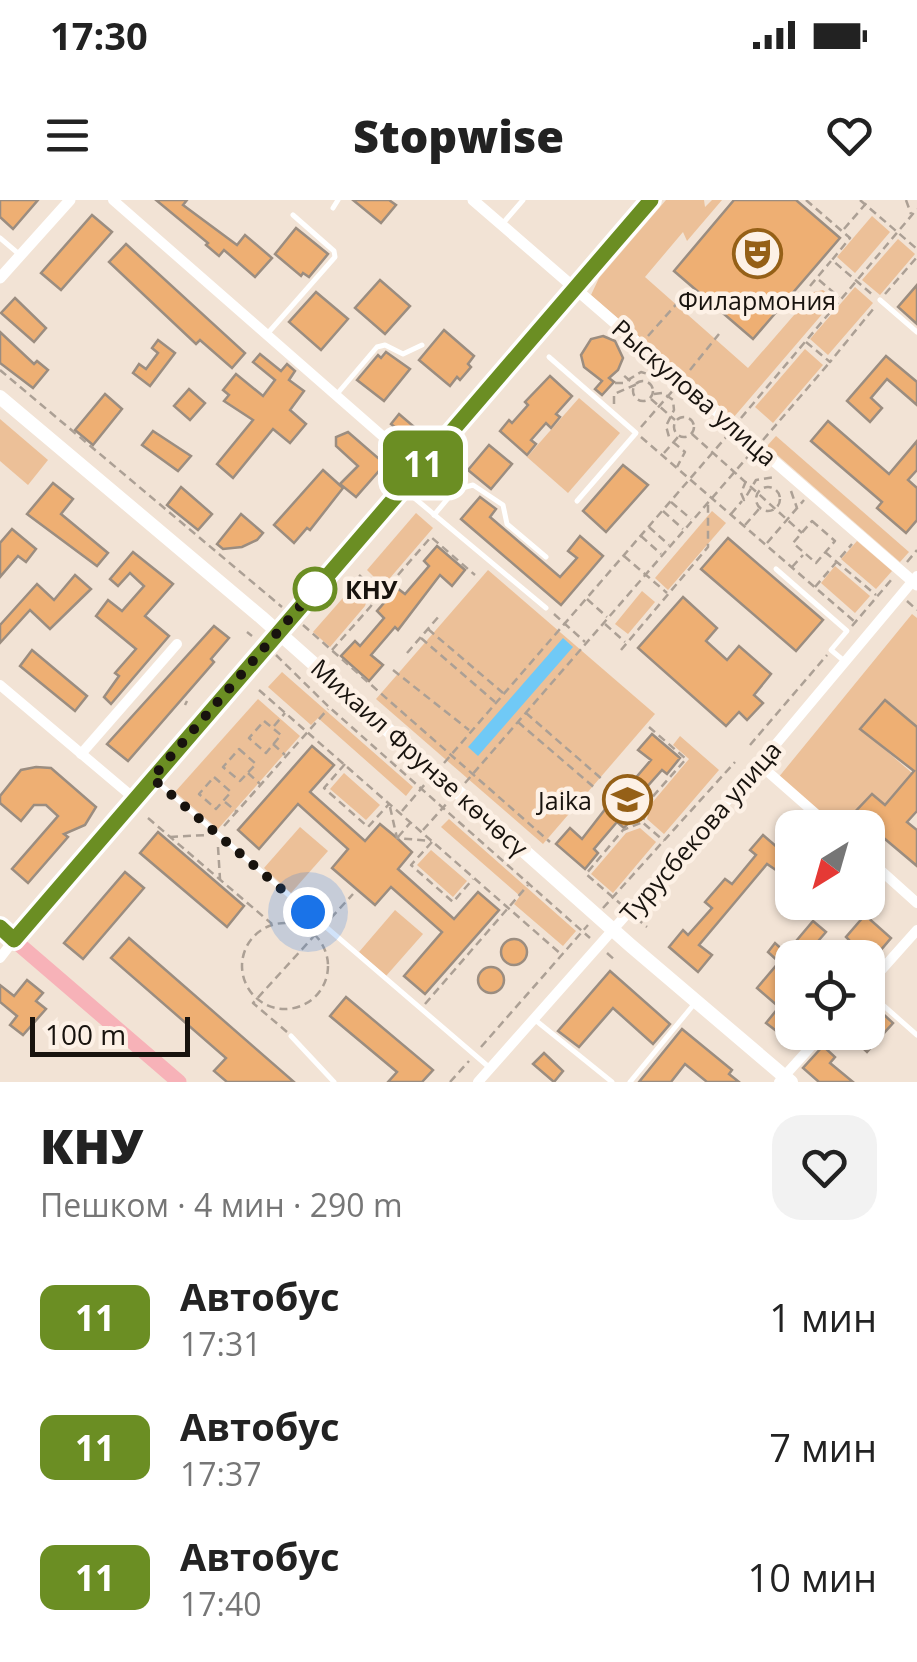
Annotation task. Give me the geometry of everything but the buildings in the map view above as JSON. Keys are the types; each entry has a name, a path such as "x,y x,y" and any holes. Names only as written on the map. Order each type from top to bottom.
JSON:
{"main road":[{"path":"14,940 652,200"},
{"name":"Михаил Фрунзе көчөсү","path":"0,397 278,632 784,1080"},
{"path":"0,928 179,1082"}],"street":[{"path":"0,278 70,200"},
{"path":"114,200 419,468"},
{"name":"Рыскулова улица","path":"473,200 915,581"},
{"name":"Турусбекова улица","path":"478,1082 915,581"},
{"path":"82,754 178,644"},
{"path":"0,685 135,800"},
{"path":"759,764 811,810"},
{"path":"885,874 917,903"},
{"path":"885,968 917,930"},
{"path":"0,958 14,940"},
{"path":"784,1080 809,1050"}],"lane":[{"path":"333,208 338,200"},
{"path":"502,225 523,200"},
{"path":"267,334 335,258 334,251 294,216"},
{"path":"0,238 20,255"},
{"path":"880,300 917,332"},
{"path":"336,395 377,347 384,345 403,354 422,345"},
{"path":"549,357 636,433 576,501"},
{"path":"434,515 455,490 473,485 503,506 507,524 546,558"},
{"path":"402,488 546,608"},
{"path":"776,568 847,631 831,650 845,662"},
{"path":"152,778 490,1068"},
{"path":"630,1082 696,1001"},
{"path":"885,1004 917,1035"},
{"path":"534,1019 612,1082"},
{"path":"291,1036 334,1082"}],"path":[{"path":"806,200 850,238 810,286"},
{"path":"860,200 867,202 917,249"},
{"path":"906,200 912,216"},
{"path":"843,231 867,202"},
{"path":"442,765 734,428 917,209"},
{"path":"464,784 917,257"},
{"path":"832,260 880,300"},
{"path":"816,278 840,298"},
{"path":"640,345 680,300"},
{"path":"719,334 636,433 856,622"},
{"path":"804,341 830,362"},
{"path":"0,370 282,607"},
{"path":"667,370 650,383 651,396 676,420"},
{"path":"615,383 642,372 655,377"},
{"path":"622,374 634,385"},
{"path":"616,416 613,396 640,381 650,383"},
{"path":"634,385 636,398 645,401 662,392 669,396 674,404 666,426 669,437"},
{"path":"676,420 685,416 691,419 695,428 692,434"},
{"path":"676,420 674,429 679,436"},
{"path":"662,455 679,436 692,434 802,532"},
{"path":"674,442 685,452 677,468"},
{"path":"731,514 750,485 767,476 783,481"},
{"path":"743,500 741,493 746,481"},
{"path":"788,485 797,508"},
{"path":"767,488 776,490 780,500 777,508 760,508 756,500 759,492 767,488"},
{"path":"766,544 810,492"},
{"path":"670,501 692,520"},
{"path":"621,650 708,547 708,502"},
{"path":"744,526 760,508"},
{"path":"662,510 684,530"},
{"path":"812,521 835,541 816,563 793,544 802,532 812,521"},
{"path":"648,527 670,546"},
{"path":"815,587 860,535"},
{"path":"640,536 662,555"},
{"path":"375,589 391,583 431,537 475,575"},
{"path":"847,631 917,550"},
{"path":"826,552 878,596"},
{"path":"792,568 804,553"},
{"path":"624,556 668,594"},
{"path":"359,575 387,600"},
{"path":"332,652 371,606 375,589"},
{"path":"586,599 608,618"},
{"path":"546,608 586,643"},
{"path":"407,653 440,615"},
{"path":"299,622 550,842"},
{"path":"604,623 626,642"},
{"path":"428,629 504,694"},
{"path":"247,632 252,636"},
{"path":"421,638 496,703"},
{"path":"750,745 831,650"},
{"path":"271,651 329,708 591,939"},
{"path":"451,664 458,655"},
{"path":"460,671 467,662"},
{"path":"393,670 471,732"},
{"path":"260,690 562,955"},
{"path":"220,880 218,834 329,708"},
{"path":"272,728 286,712"},
{"path":"526,713 603,780"},
{"path":"264,720 281,736 273,744 266,753 249,738 264,720"},
{"path":"518,722 596,789"},
{"path":"642,822 648,802 686,759 649,727"},
{"path":"273,744 286,756"},
{"path":"554,753 562,745"},
{"path":"238,749 256,764 248,773 240,782 223,767 238,749"},
{"path":"562,760 570,751"},
{"path":"602,909 735,762"},
{"path":"345,764 324,788 368,827 390,803"},
{"path":"248,773 261,785"},
{"path":"223,784 232,774"},
{"path":"214,777 231,792 224,800 216,809 199,794 214,777"},
{"path":"400,812 427,782"},
{"path":"224,800 237,812"},
{"path":"422,832 449,801"},
{"path":"390,803 396,838"},
{"path":"634,816 664,841"},
{"path":"148,818 272,924"},
{"path":"396,838 411,822"},
{"path":"618,902 586,874 623,830 642,822"},
{"path":"170,837 218,834"},
{"path":"396,838 433,841"},
{"path":"433,841 411,865 453,902 474,878"},
{"path":"420,1008 529,884"},
{"path":"291,1036 253,1003 354,894"},
{"path":"272,924 296,924 315,935 328,963 319,992 308,1003 293,1008 270,1007 256,999 244,981 242,959 255,934 272,924"},
{"path":"450,1082 590,924"},
{"path":"607,953 616,960"}],"shaded area":[{"path":"666,200 704,200 705,207 712,200 722,200 687,241 683,232 645,277 748,368 814,292 823,290 830,296 830,305 733,418 591,295 599,278"},
{"path":"872,216 890,232 855,273 837,257"},
{"path":"898,239 915,254 880,295 862,280"},
{"path":"855,287 873,303 828,355 810,339"},
{"path":"805,349 823,365 773,423 755,407"},
{"path":"579,398 620,433 568,493 527,457"},
{"path":"0,419 48,460 28,485 0,461"},
{"path":"776,436 909,552 900,562 767,446"},
{"path":"712,511 726,523 668,590 655,578"},
{"path":"416,513 433,528 390,578 379,582 367,570"},
{"path":"857,541 892,571 876,589 841,559"},
{"path":"835,566 870,596 855,613 821,583"},
{"path":"488,570 655,714 543,844 376,699"},
{"path":"356,583 369,594 365,606 330,647 313,632"},
{"path":"642,591 655,602 628,634 615,624"},
{"path":"912,614 917,618 917,727 885,700 861,729 912,773 885,805 871,794 858,810 815,810 778,778"},
{"path":"282,672 413,787 406,796 318,718 311,725 268,687"},
{"path":"258,699 300,736 218,829 175,792"},
{"path":"680,736 719,770 664,834 647,819 651,804 689,759 673,745"},
{"path":"344,773 380,805 366,820 330,789"},
{"path":"449,819 576,931 563,946 514,904 520,896 441,827"},
{"path":"300,827 328,851 291,893 264,868"},
{"path":"640,828 656,842 613,893 591,874 626,833"},
{"path":"431,850 467,881 453,897 417,865"},
{"path":"395,910 423,934 386,976 359,952"}],"water":[{"path":"563,638 573,647 478,756 468,747"}],"bus line":[{"name":"11","path":"0,927 14,940 651,200"}],"place":[{"name":"Филармония","path":"757,254"},
{"name":"КНУ","path":"315,589"},
{"name":"Jaika","path":"627,800"}],"route":[{"path":"308,912 152,778 315,589"}]}
